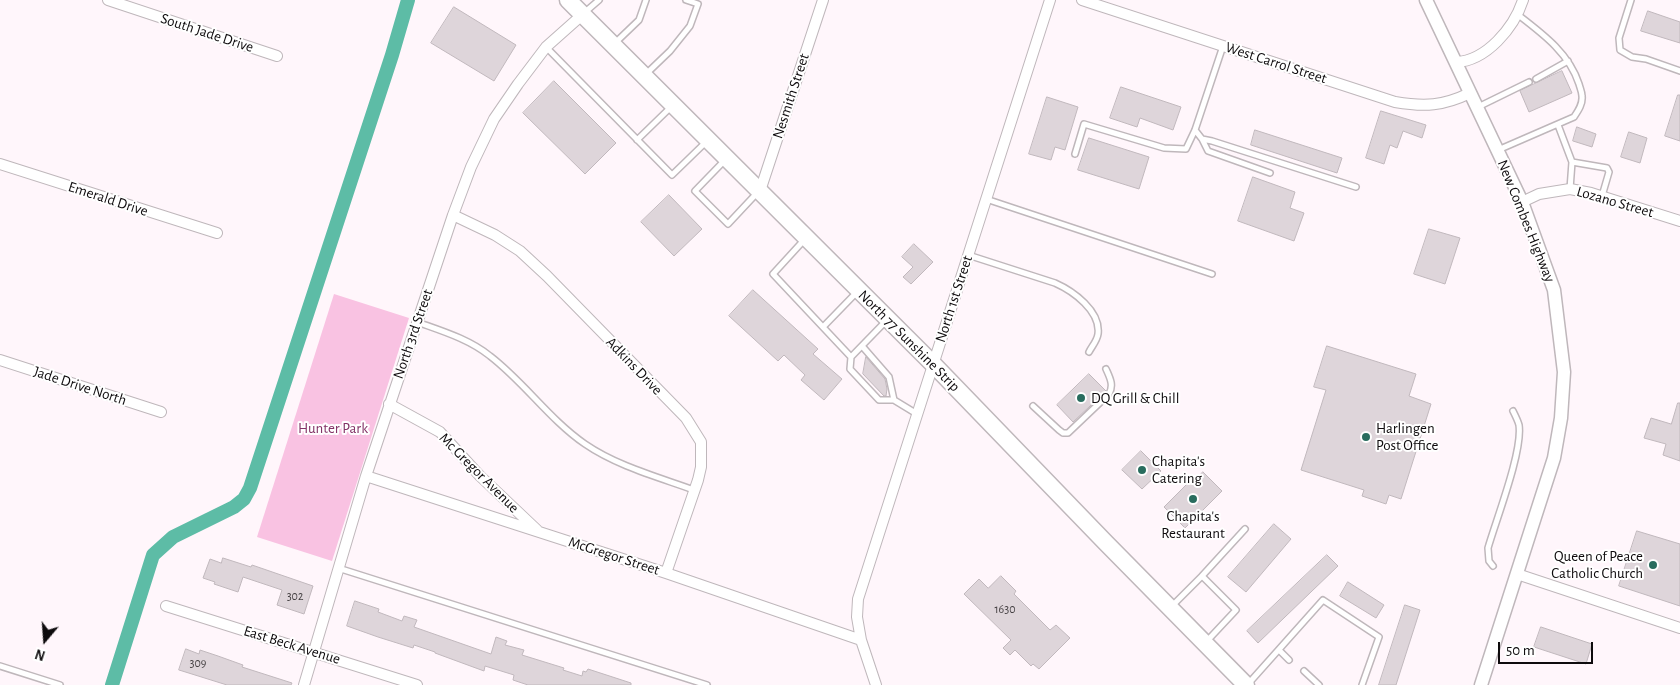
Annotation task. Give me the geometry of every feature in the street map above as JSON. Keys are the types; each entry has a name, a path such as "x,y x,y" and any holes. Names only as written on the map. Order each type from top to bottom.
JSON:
{"main road":[{"name":"North 77 Sunshine Strip","path":"568,0 933,364 1247,685"}],"street":[{"name":"South Jade Drive","path":"108,0 277,56"},
{"name":"Nesmith Street","path":"760,191 823,0"},
{"name":"North 1st Street","path":"876,685 861,640 857,617 858,599 1050,0"},
{"name":"West Carrol Street","path":"1082,0 1396,102 1434,106 1455,101 1470,93"},
{"name":"New Combes Highway","path":"1426,0 1522,202 1554,290 1564,372 1561,418 1554,458 1481,685"},
{"path":"1456,62 1465,62 1494,44 1513,21 1523,0"},
{"name":"North 3rd Street","path":"304,685 389,404 471,166 494,119 518,84 546,47 582,15"},
{"name":"Emerald Drive","path":"0,164 217,234"},
{"name":"Lozano Street","path":"1522,202 1539,194 1570,189 1602,196 1680,221"},
{"name":"Adkins Drive","path":"453,215 496,235 520,251 547,276 686,418 701,442 702,467 666,573"},
{"name":"Jade Drive North","path":"0,360 161,412"},
{"name":"Mc Gregor Avenue","path":"389,404 440,432 480,476 540,532"},
{"name":"McGregor Street","path":"366,476 666,573 861,640"},
{"path":"1517,574 1680,628"},
{"name":"East Beck Avenue","path":"166,606 417,685"}],"lane":[{"path":"582,15 599,0"},
{"path":"613,46 639,20 646,0"},
{"path":"686,0 698,4"},
{"path":"644,76 670,51 690,26 698,4 704,0"},
{"path":"1631,0 1619,38 1620,50 1632,56 1680,71"},
{"path":"1497,150 1574,118 1583,96 1574,70 1568,61 1548,38 1517,14"},
{"path":"1075,154 1084,124 1164,148 1186,148 1195,130 1223,46"},
{"path":"546,47 672,175 708,140"},
{"path":"1536,78 1568,61"},
{"path":"1477,107 1529,82"},
{"path":"637,140 673,105"},
{"path":"1558,125 1572,162 1570,189"},
{"path":"1195,130 1208,151 1270,173"},
{"path":"1202,139 1356,188"},
{"path":"727,158 695,191 728,224 760,191"},
{"path":"1572,162 1607,168 1609,172 1602,196"},
{"path":"986,199 1212,274"},
{"path":"806,238 773,274 851,358"},
{"path":"968,255 1055,283 1075,295 1085,304 1097,323 1097,339 1089,352"},
{"path":"822,328 858,290"},
{"path":"888,319 851,358 850,369 869,385 879,400 894,400 917,414"},
{"path":"417,322 464,340 488,354 508,371 571,434 586,445 629,466 694,490"},
{"path":"862,346 889,378 894,400"},
{"path":"1032,406 1059,430 1063,433 1068,433 1112,389 1112,382 1106,369"},
{"path":"1493,566 1489,561 1488,548 1513,466 1518,442 1519,426 1514,411"},
{"path":"1170,608 1245,529"},
{"path":"338,568 707,685"},
{"path":"1202,576 1236,610 1205,643"},
{"path":"1247,685 1324,600 1379,636 1362,685"},
{"path":"1279,650 1290,660"},
{"path":"0,666 60,685"},
{"path":"1304,671 1320,685"}],"green space":[{"name":"Hunter Park","path":"334,294 409,318 332,561 257,537"}],"building":[{"path":"454,7 516,45 494,81 431,43"},
{"path":"1648,11 1680,22 1680,43 1641,31"},
{"path":"1562,71 1572,93 1529,112 1520,91"},
{"path":"554,81 616,143 585,174 523,113"},
{"path":"1121,87 1181,107 1173,130 1140,118 1137,127 1110,118"},
{"path":"1678,95 1680,95 1680,141 1665,136"},
{"path":"1047,97 1078,107 1065,150 1055,147 1051,160 1029,154"},
{"path":"1381,111 1426,125 1422,138 1403,131 1397,148 1390,145 1384,164 1366,158"},
{"path":"1577,127 1596,134 1592,147 1573,141"},
{"path":"1255,130 1342,158 1337,173 1251,145"},
{"path":"1629,132 1647,138 1640,163 1621,157"},
{"path":"1089,138 1149,157 1139,189 1078,170"},
{"path":"1253,177 1295,192 1290,208 1304,213 1294,241 1238,221"},
{"path":"669,195 702,229 674,256 641,222"},
{"path":"1429,229 1460,238 1445,284 1414,274"},
{"path":"914,244 933,262 911,284 903,277 913,267 902,257"},
{"path":"753,290 818,349 813,354 842,379 824,400 801,380 805,375 784,355 778,361 729,316"},
{"name":"Harlingen Post Office","path":"1327,346 1416,374 1409,396 1431,404 1401,499 1389,495 1386,504 1362,496 1364,490 1301,470 1326,390 1314,387"},
{"path":"866,357 885,379 886,396 863,374"},
{"name":"DQ Grill & Chill","path":"1089,374 1106,391 1073,422 1057,405"},
{"path":"1678,403 1680,403 1680,461 1663,455 1666,444 1644,438 1651,418 1671,424"},
{"name":"Chapita's Catering","path":"1141,451 1161,471 1142,489 1122,470"},
{"name":"Chapita's Restaurant","path":"1203,472 1222,491 1185,528 1164,507 1195,476 1197,478"},
{"path":"1274,524 1291,539 1246,592 1228,577"},
{"name":"Queen of Peace Catholic Church","path":"1637,531 1680,544 1680,606 1619,586"},
{"path":"1327,555 1338,566 1258,643 1247,631"},
{"path":"223,558 251,567 252,565 313,586 304,614 277,605 282,590 243,577 238,592 203,578 210,559 221,563"},
{"path":"1001,576 1016,591 1014,594 1050,630 1056,625 1070,638 1039,669 1033,664 1031,666 1015,650 1010,655 1003,648 1011,640 964,594 979,579 988,588"},
{"path":"1348,582 1384,605 1376,618 1340,596"},
{"path":"355,601 379,609 378,612 402,621 404,616 417,620 414,627 491,654 496,637 507,641 505,645 524,650 522,655 564,668 563,670 582,676 583,671 586,672 588,669 631,683 631,685 528,685 513,680 514,675 485,666 484,671 414,645 413,648 347,626"},
{"path":"1405,605 1420,610 1396,685 1379,685"},
{"path":"1541,627 1592,644 1586,664 1534,647"},
{"path":"186,649 199,654 200,650 243,665 242,667 292,683 291,685 227,685 179,670"}],"waterway":[{"path":"112,685 153,555 173,537 234,507 244,499 250,488 392,55 408,0"}],"place":[{"name":"DQ Grill & Chill","path":"1081,398"},
{"name":"Harlingen Post Office","path":"1366,437"},
{"name":"Chapita's Catering","path":"1142,470"},
{"name":"Chapita's Restaurant","path":"1193,499"},
{"name":"Queen of Peace Catholic Church","path":"1653,565"}]}
